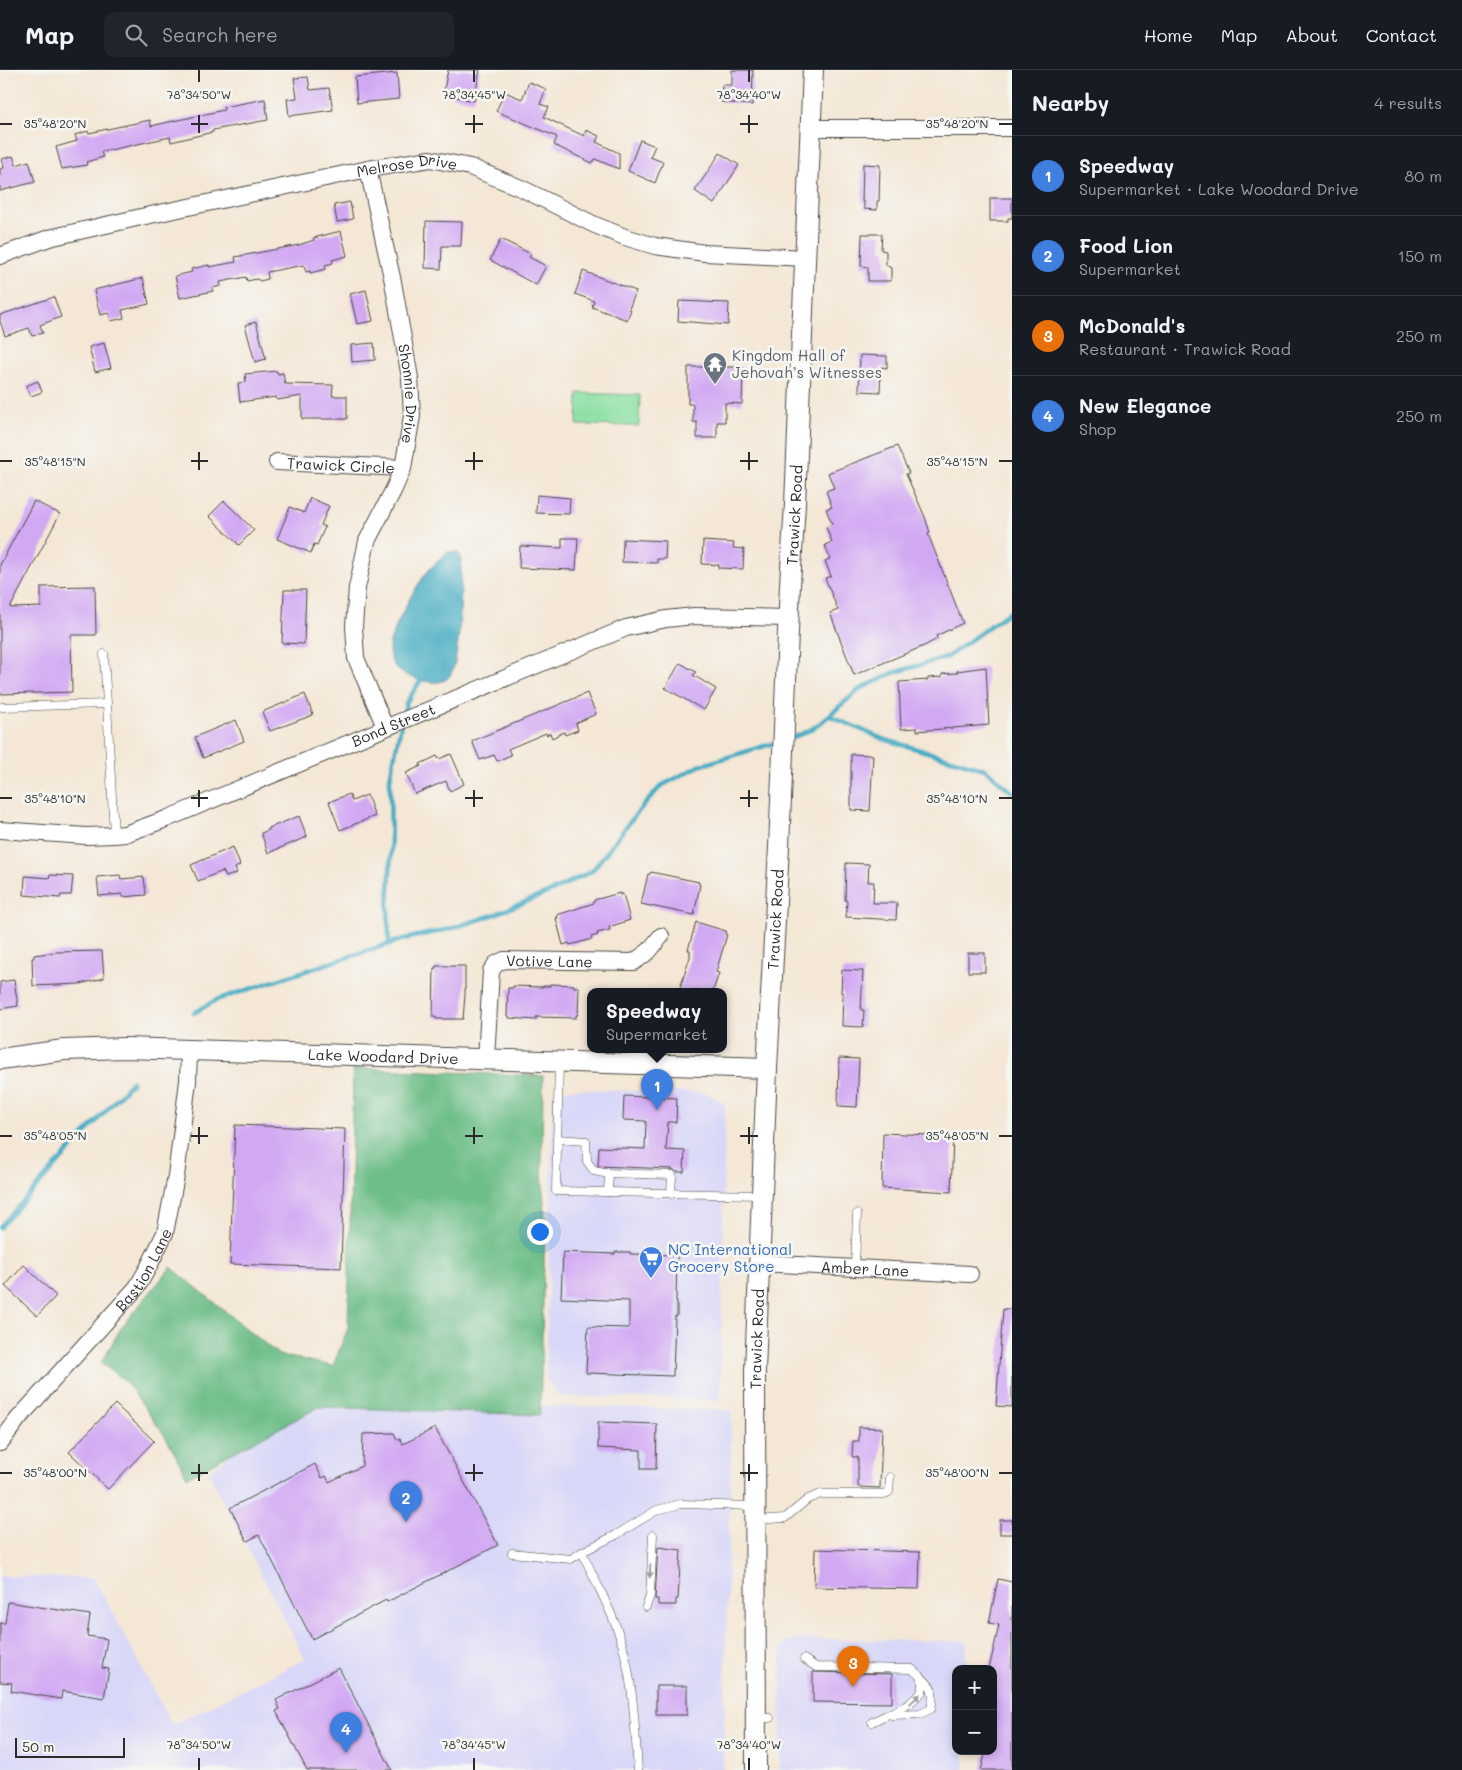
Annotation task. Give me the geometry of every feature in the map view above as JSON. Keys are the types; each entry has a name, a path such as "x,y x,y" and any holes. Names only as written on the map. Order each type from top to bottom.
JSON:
{"street":[{"name":"Trawick Road","path":"756,1770 763,1718 756,1513 755,1371 767,1068 813,70"},
{"path":"811,128 1012,128"},
{"name":"Melrose Drive","path":"0,256 49,238 368,169 430,159 470,167 523,189 595,225 655,246 705,253 805,258"},
{"name":"Shonnie Drive","path":"368,169 393,282 410,378 412,416 403,468 367,541 357,588 354,626 356,658 385,727"},
{"name":"Trawick Circle","path":"278,462 403,468"},
{"name":"Bond Street","path":"0,830 86,836 125,834 166,819 626,628 666,619 694,616 789,618"},
{"name":"Votive Lane","path":"486,1060 491,971 496,964 504,960 634,962 649,952 661,936"},
{"name":"Lake Woodard Drive","path":"0,1059 64,1050 125,1048 767,1068"},
{"name":"Bastion Lane","path":"0,1443 18,1419 137,1287 165,1233 176,1176 190,1050"},
{"name":"Amber Lane","path":"760,1263 970,1274"}],"lane":[{"path":"104,654 114,835"},
{"path":"2,707 107,704"},
{"path":"559,1062 556,1191 762,1195"},
{"path":"557,1139 586,1141 587,1161 594,1171 672,1175 671,1194"},
{"path":"608,1192 609,1173"},
{"path":"855,1268 856,1214"},
{"path":"512,1553 571,1559 657,1510 681,1504 785,1518 808,1499 821,1494 885,1494 889,1492 890,1477"},
{"path":"646,1607 650,1596 653,1535"},
{"path":"582,1552 614,1623 625,1654 634,1707 638,1770"},
{"path":"804,1659 816,1667 912,1669 929,1684 934,1696 930,1709 920,1714 888,1715"},
{"path":"872,1722 909,1704 922,1692 922,1678"}],"shaded area":[{"path":"569,1089 707,1093 725,1104 720,1400 559,1396 546,1378 553,1096"},
{"path":"299,1400 732,1410 723,1770 0,1770 0,1576 94,1578 172,1725 305,1659 208,1472"},
{"path":"797,1639 967,1641 966,1665 952,1665 952,1755 965,1755 964,1770 780,1770 781,1649 787,1642"}],"green space":[{"path":"578,393 640,395 639,426 577,425"},
{"path":"353,1068 543,1076 542,1166 545,1223 540,1415 319,1407 187,1477 167,1439 127,1383 101,1363 121,1328 171,1267 279,1355 333,1366 348,1328"}],"water":[{"path":"448,552 458,552 461,557 460,620 456,655 449,677 438,682 423,681 408,676 396,668 389,654 390,645 404,610 423,577"}],"building":[{"path":"448,70 480,70 474,101 443,94"},
{"path":"732,70 753,70 752,105 721,102 722,85 732,85"},
{"path":"397,73 399,99 357,103 355,77"},
{"path":"308,77 310,90 329,88 333,110 289,116 287,99 297,98 294,78"},
{"path":"529,82 546,89 540,104 549,107 544,117 584,136 586,130 599,136 596,142 619,153 619,169 595,159 592,163 554,145 557,137 496,111 505,92 522,99"},
{"path":"265,99 268,120 213,130 213,132 171,142 170,137 101,152 103,157 86,162 87,165 62,169 56,147 77,141 75,135 150,120 151,126 224,110 223,107"},
{"path":"640,140 655,146 650,157 663,162 655,183 628,171"},
{"path":"720,153 739,165 714,204 695,191"},
{"path":"13,156 16,165 29,161 35,182 0,191 0,169 4,168 2,159"},
{"path":"863,164 880,165 877,210 864,209 864,202 862,202"},
{"path":"990,198 1012,198 1012,218 1008,218 1008,221 990,221"},
{"path":"350,202 353,219 337,222 334,205"},
{"path":"426,221 462,222 461,246 442,246 441,269 425,268"},
{"path":"341,231 347,256 332,260 333,263 325,265 326,269 310,273 310,271 306,272 304,265 267,272 268,279 247,281 246,277 220,282 221,286 212,288 213,291 180,298 175,276 192,272 191,269 236,262 235,257 299,245 314,240 313,238"},
{"path":"862,234 882,234 881,250 886,251 886,265 891,268 891,281 868,281 868,267 861,266"},
{"path":"501,239 531,254 529,257 546,266 536,285 490,260"},
{"path":"583,271 636,291 627,320 592,307 594,301 575,294"},
{"path":"143,278 149,304 122,310 124,318 111,321 109,313 100,315 94,290"},
{"path":"366,290 373,321 357,324 350,294"},
{"path":"54,297 61,317 40,325 43,333 32,336 29,328 5,336 0,315"},
{"path":"679,301 729,303 728,325 678,321"},
{"path":"256,322 266,359 255,362 245,325"},
{"path":"104,343 111,368 95,372 89,347"},
{"path":"374,343 375,360 352,362 351,345"},
{"path":"860,355 887,356 887,368 881,367 880,392 859,391"},
{"name":"Kingdom Hall of Jehovah’s Witnesses","path":"688,367 743,367 742,404 725,403 725,422 717,422 717,438 697,438 697,422 693,422 693,404 688,404"},
{"path":"277,371 278,374 283,373 285,384 333,385 332,396 347,396 347,419 302,419 302,396 277,400 276,397 240,402 238,383 246,382 245,374"},
{"path":"38,381 42,392 31,396 26,386"},
{"path":"897,446 909,473 906,474 925,517 930,533 928,534 963,623 936,636 937,639 924,646 854,675 830,613 838,610 825,578 831,576 825,561 830,559 825,545 832,542 826,527 832,524 826,509 832,507 826,491 834,488 828,473"},
{"path":"537,495 570,498 569,514 536,513"},
{"path":"310,498 329,506 321,525 325,527 317,545 314,544 311,553 277,539 290,507 304,513"},
{"path":"34,501 60,514 10,608 41,607 41,587 95,586 96,635 71,635 72,692 0,694 0,565"},
{"path":"224,501 254,530 239,545 209,516"},
{"path":"562,538 578,538 576,570 519,568 520,546 562,548"},
{"path":"623,539 666,541 665,559 657,559 657,563 622,562"},
{"path":"703,541 734,543 733,548 744,549 743,569 718,568 719,565 702,564"},
{"path":"284,590 306,590 304,644 282,643"},
{"path":"680,663 696,672 693,675 716,689 704,710 665,688"},
{"path":"986,667 989,725 917,731 917,728 901,729 899,682 928,680 928,678 942,677 942,674"},
{"path":"587,693 596,714 576,723 578,730 565,735 564,732 552,738 550,733 547,735 546,733 508,749 511,755 497,761 494,755 480,760 472,741"},
{"path":"305,694 313,715 270,731 262,712"},
{"path":"236,720 244,741 203,758 195,737"},
{"path":"451,754 464,784 450,791 446,781 415,794 406,773 437,756 439,759"},
{"path":"851,754 873,755 870,811 851,810"},
{"path":"349,794 352,801 367,795 375,816 340,830 329,802"},
{"path":"299,816 307,837 268,853 261,833"},
{"path":"233,847 240,865 235,868 237,873 226,877 223,871 198,881 191,865"},
{"path":"846,863 869,864 868,882 874,882 873,903 897,903 896,920 846,917"},
{"path":"651,872 699,882 694,915 641,904 648,874"},
{"path":"50,875 73,876 71,895 61,895 60,898 24,895 25,876 49,878"},
{"path":"120,875 121,879 144,877 146,895 122,897 122,894 99,896 97,877"},
{"path":"620,893 620,895 623,894 630,920 609,927 610,930 597,933 598,935 591,937 592,939 563,945 556,918 558,918 557,915 594,903 594,900"},
{"path":"696,922 726,931 725,934 727,935 716,972 719,973 714,988 680,988 690,957 690,950 688,950"},
{"path":"102,951 104,978 80,984 33,986 32,958 34,958 34,955 56,952"},
{"path":"968,953 985,953 985,972 968,972"},
{"path":"436,966 465,966 463,1019 436,1019 436,1017 433,1017 434,968"},
{"path":"842,970 863,971 861,1010 864,1010 863,1027 842,1026"},
{"path":"14,980 18,1006 0,1009 0,982"},
{"path":"550,984 579,987 578,1015 576,1015 576,1018 536,1017 536,1020 509,1018 507,1016 508,988 513,988 513,986 543,987 550,986"},
{"path":"839,1058 859,1059 857,1107 838,1106"},
{"path":"624,1096 677,1098 676,1122 668,1122 666,1150 685,1151 684,1172 677,1172 672,1169 598,1166 599,1147 645,1149 646,1121 623,1120"},
{"path":"235,1125 345,1129 341,1268 230,1264"},
{"path":"883,1133 953,1136 951,1192 882,1188"},
{"path":"563,1252 615,1254 615,1252 630,1252 630,1254 677,1255 677,1316 675,1316 673,1376 586,1373 588,1327 629,1328 629,1301 561,1298"},
{"path":"24,1265 56,1296 37,1316 5,1286"},
{"path":"1003,1309 1012,1309 1012,1407 996,1406"},
{"path":"115,1404 154,1441 108,1489 69,1452"},
{"path":"598,1422 657,1424 656,1469 641,1469 641,1450 598,1448"},
{"path":"859,1427 882,1428 880,1488 858,1487 858,1457 852,1457 853,1441 859,1441"},
{"path":"435,1428 498,1545 312,1639 259,1535 247,1541 230,1508 315,1464 322,1478 326,1476 329,1482 362,1466 363,1434 394,1433 397,1440 400,1438 403,1444"},
{"path":"1000,1520 1012,1520 1012,1534 1000,1534"},
{"path":"658,1547 681,1550 676,1605 658,1605 658,1599 655,1599"},
{"path":"815,1549 920,1552 919,1589 814,1587"},
{"path":"998,1579 1012,1582 1012,1770 981,1770 985,1755 997,1755 997,1665 990,1665 999,1625 989,1623"},
{"path":"8,1602 90,1615 87,1636 107,1639 102,1668 109,1669 104,1698 62,1691 61,1699 11,1691 12,1683 0,1682 0,1623 5,1623"},
{"path":"339,1668 392,1770 307,1770 276,1711 280,1709 276,1700"},
{"path":"813,1672 892,1674 892,1703 813,1702"},
{"path":"656,1686 687,1686 687,1715 656,1715"}],"waterway":[{"path":"794,737 818,725 860,689 893,673 947,657 1012,610"},
{"path":"403,717 406,703 421,680"},
{"path":"830,716 883,739 985,769 1012,792"},
{"path":"389,945 390,778 401,725"},
{"path":"194,1013 216,1000 404,939 450,929 493,915 552,891 592,871 636,814 661,786 699,766 771,744"},
{"path":"0,1227 132,1082"}],"place":[{"name":"Kingdom Hall of Jehovah’s Witnesses","path":"715,385"},
{"name":"Speedway","path":"657,1110"},
{"name":"NC International Grocery Store","path":"651,1279"},
{"name":"Food Lion","path":"406,1522"},
{"name":"McDonald's","path":"853,1687"},
{"name":"New Elegance","path":"346,1753"}]}
